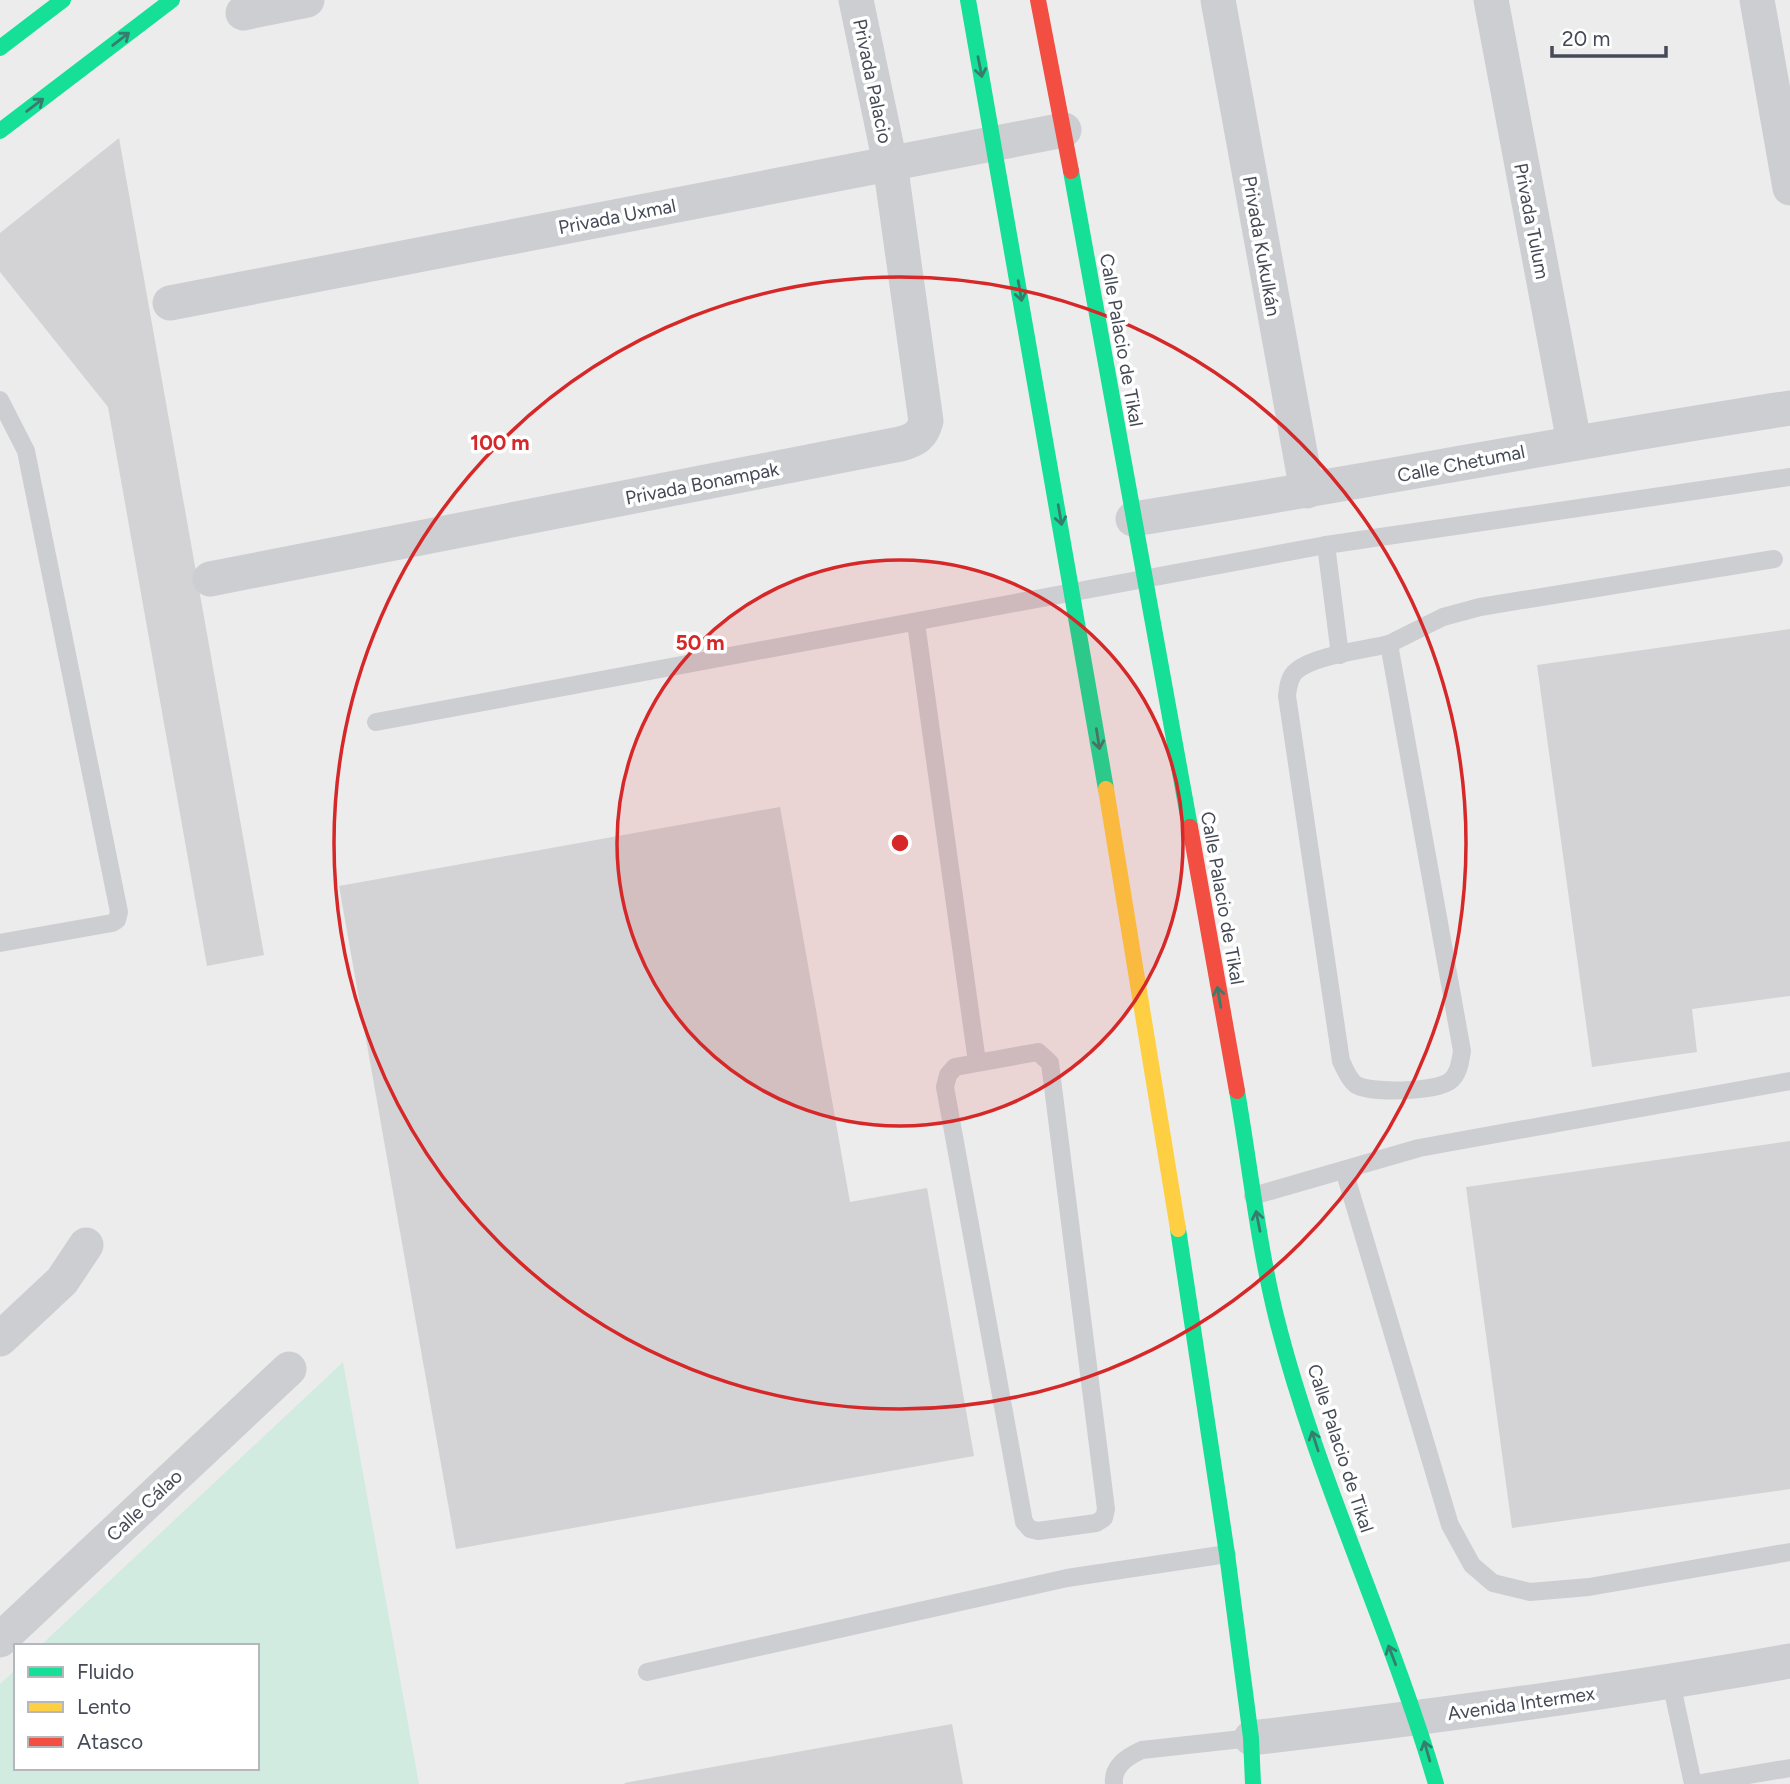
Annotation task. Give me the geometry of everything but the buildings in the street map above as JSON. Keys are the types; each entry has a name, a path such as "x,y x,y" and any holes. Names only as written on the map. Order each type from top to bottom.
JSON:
{"street":[{"path":"0,48 63,0"},
{"path":"0,131 172,0"},
{"path":"243,13 307,0"},
{"name":"Privada Palacio","path":"856,0 890,163"},
{"path":"968,0 1073,592 1165,1144 1227,1554 1251,1738 1253,1784"},
{"name":"Calle Palacio de Tikal","path":"1038,0 1064,130 1133,519 1147,580 1276,1316 1315,1441 1361,1575 1417,1718 1436,1784"},
{"name":"Privada Kukulkán","path":"1218,0 1307,491"},
{"name":"Privada Tulum","path":"1491,0 1574,442"},
{"path":"1757,0 1790,188"},
{"name":"Privada Uxmal","path":"170,303 994,141 1064,130"},
{"name":"Privada Bonampak","path":"210,579 913,441 923,433 926,421 890,163"},
{"name":"Calle Chetumal","path":"1133,519 1307,491 1574,442 1790,408"},
{"path":"0,1339 62,1282 86,1245"},
{"name":"Calle Cálao","path":"0,1640 289,1369"},
{"name":"Avenida Intermex","path":"1251,1738 1417,1718 1671,1682 1790,1661"}],"lane":[{"path":"0,400 26,451 119,912 117,920 111,923 0,943"},
{"path":"376,722 1326,545 1790,477"},
{"path":"1326,545 1340,655"},
{"path":"1389,644 1461,1052 1459,1068 1450,1081 1435,1087 1371,1091 1356,1085 1341,1061 1287,696 1289,680 1295,671 1308,664 1389,644 1443,617 1480,607 1774,559"},
{"path":"916,623 977,1062"},
{"path":"1038,1052 1050,1063 1106,1510 1104,1518 1096,1523 1038,1531 1030,1529 1024,1522 946,1087 948,1075 955,1067 977,1062 1038,1052"},
{"path":"1253,1196 1419,1148 1790,1081"},
{"path":"1344,1170 1450,1525 1472,1565 1493,1583 1530,1592 1589,1587 1790,1552"},
{"path":"647,1672 1067,1578 1227,1554"},
{"path":"1671,1682 1694,1784 1790,1768"},
{"path":"1114,1784 1118,1766 1128,1756 1142,1750 1251,1738"}],"green space":[{"path":"343,1362 419,1784 0,1784 0,1684 14,1671 14,1770 259,1770 259,1644 42,1644"}],"traffic: fast":[{"path":"0,48 63,0"},
{"path":"0,131 172,0"},
{"path":"968,0 1106,789"},
{"path":"1071,171 1190,827"},
{"path":"1237,1091 1264,1261 1292,1376 1311,1435 1418,1725 1436,1784"},
{"path":"1178,1229 1227,1554 1251,1738 1253,1784"}],"traffic: slow":[{"path":"1106,789 1178,1229"}],"traffic: jam":[{"path":"1038,0 1071,171"},
{"path":"1190,827 1237,1091"}]}
